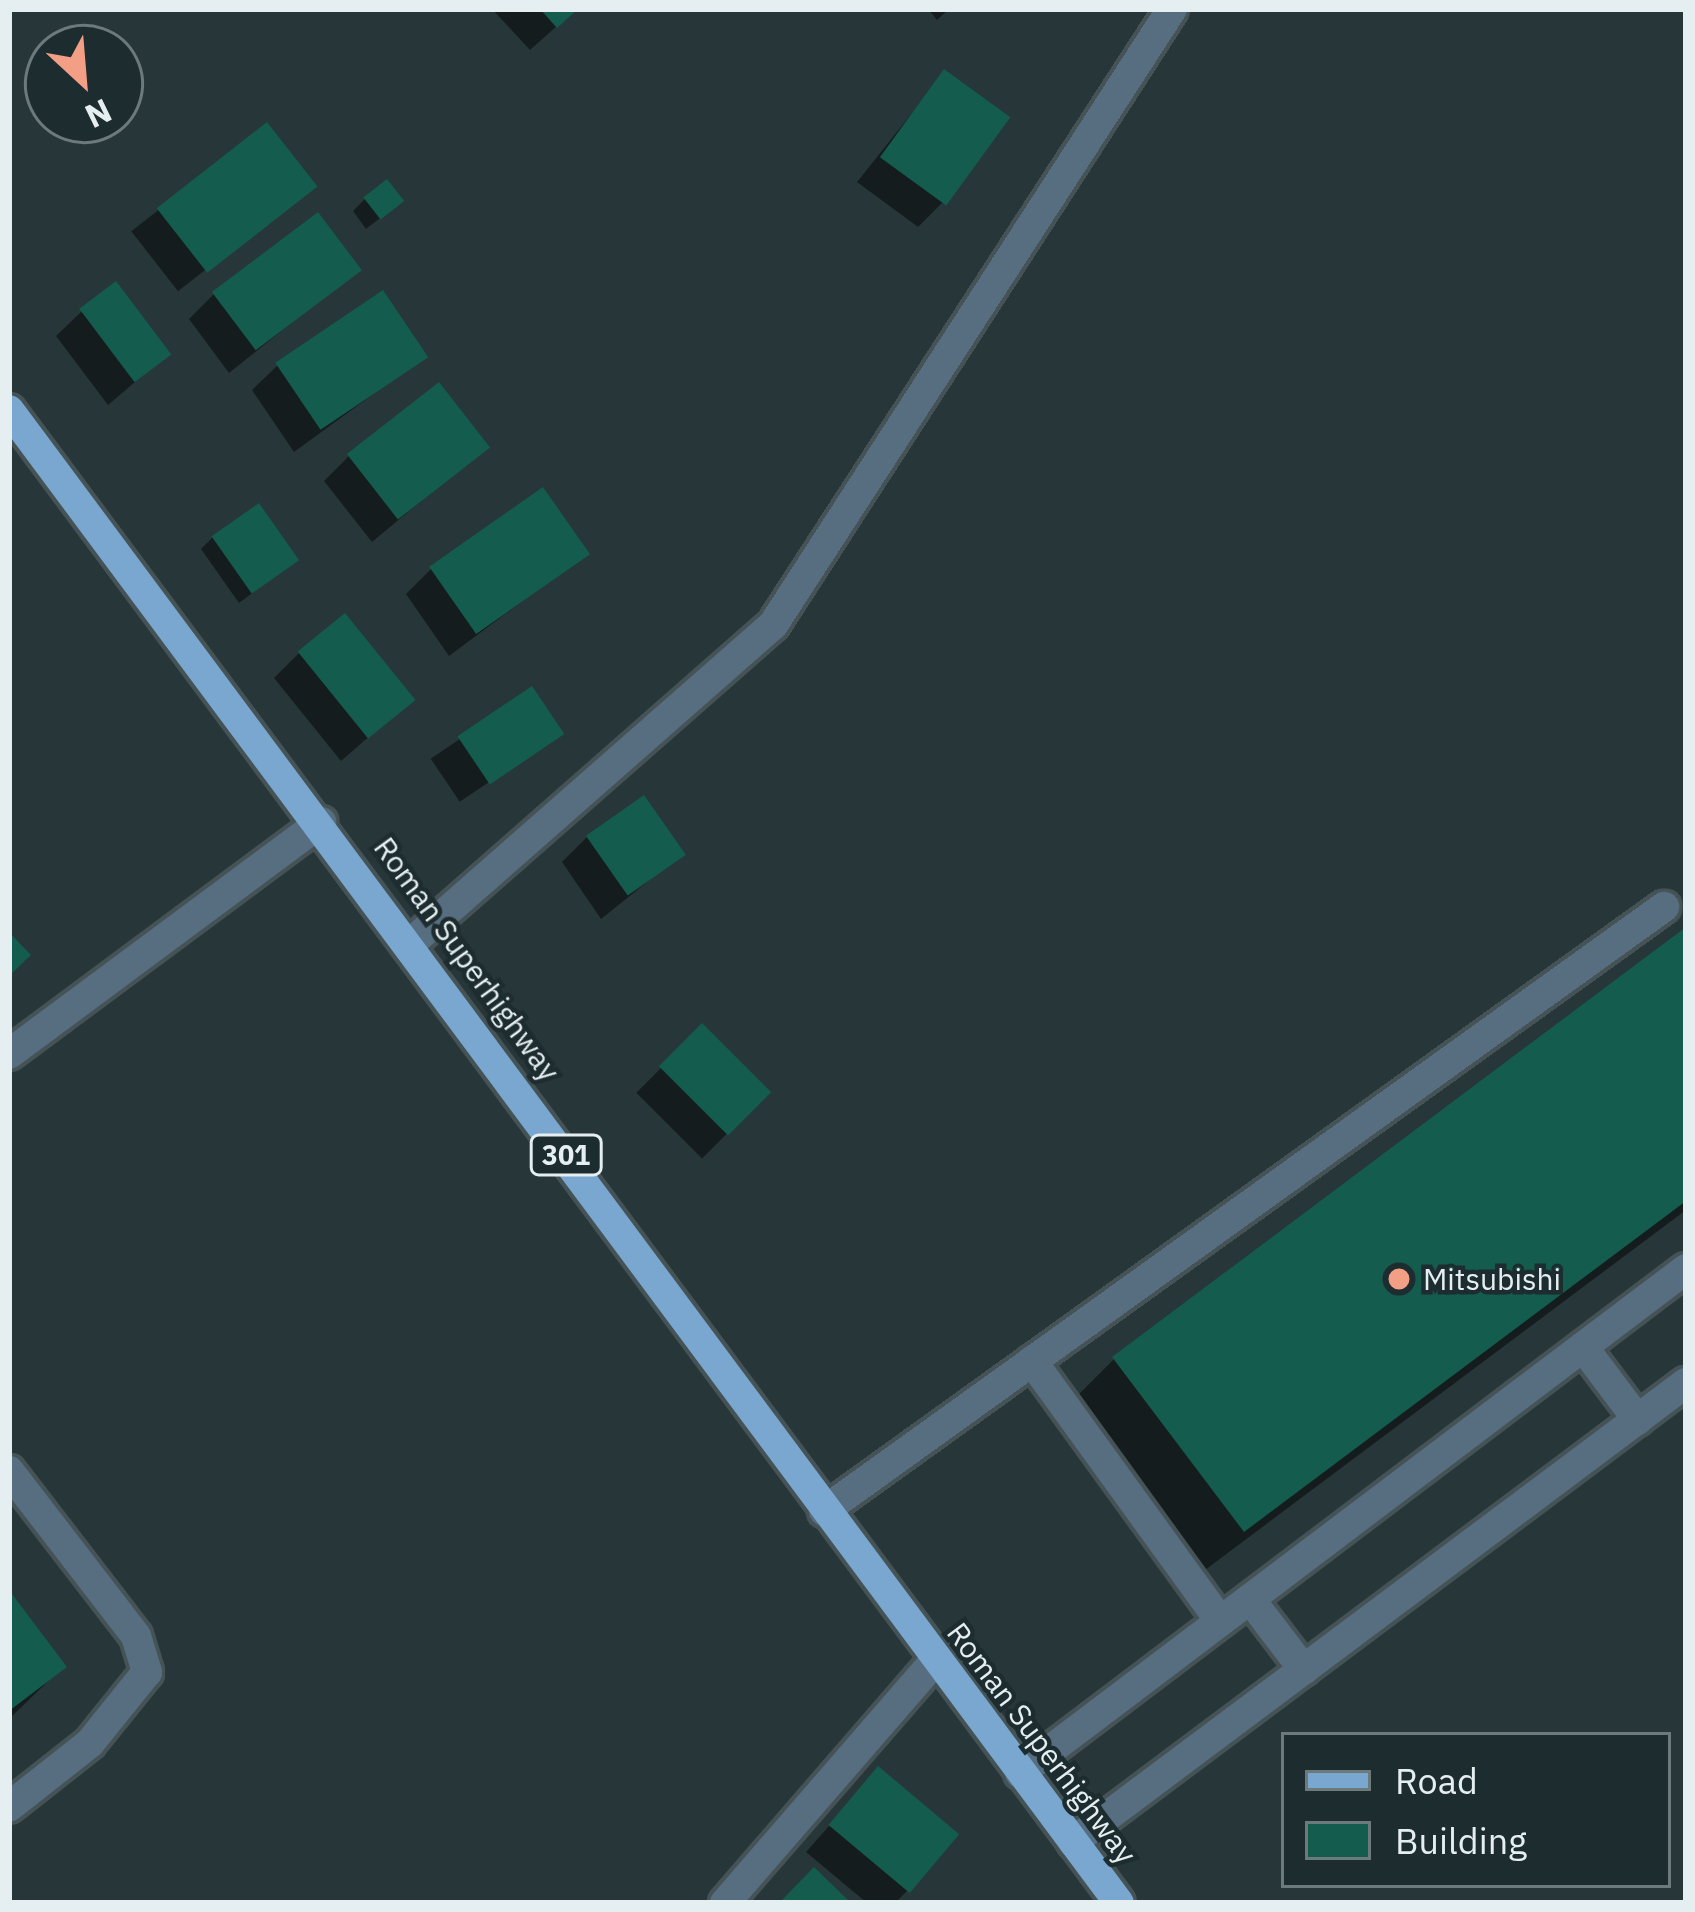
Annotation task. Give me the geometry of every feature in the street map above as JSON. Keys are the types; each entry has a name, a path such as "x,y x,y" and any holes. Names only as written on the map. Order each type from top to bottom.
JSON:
{"main road":[{"name":"Roman Superhighway","path":"9,410 412,942 934,1662 1119,1903"}],"street":[{"path":"412,942 683,715 785,610 1172,9"},
{"path":"9,1054 321,822"},
{"path":"824,1511 1664,907"},
{"path":"1020,1773 1686,1269"},
{"path":"1583,1347 1638,1420"},
{"path":"1032,1361 1220,1621"},
{"path":"1073,1843 1686,1383"},
{"path":"9,1471 136,1636 147,1672 90,1743 9,1807"},
{"path":"1250,1599 1304,1670"},
{"path":"725,1903 934,1662"}],"building":[{"path":"540,9 578,9 557,28"},
{"path":"944,69 1010,117 946,205 880,157"},
{"path":"267,122 317,187 207,273 157,208"},
{"path":"387,179 404,201 381,220 363,197"},
{"path":"318,212 362,270 256,350 212,292"},
{"path":"116,281 171,354 135,382 79,309"},
{"path":"383,290 428,357 321,430 275,363"},
{"path":"439,382 490,447 398,519 347,454"},
{"path":"543,487 590,554 476,634 429,567"},
{"path":"259,503 299,560 252,594 211,536"},
{"path":"345,613 415,700 368,738 298,651"},
{"path":"532,686 564,734 490,784 457,736"},
{"path":"644,795 686,855 628,896 586,836"},
{"name":"Mitsubishi","path":"1686,927 1686,1201 1244,1532 1112,1357"},
{"path":"9,932 31,955 9,976"},
{"path":"702,1023 771,1092 728,1135 659,1066"},
{"path":"9,1590 67,1667 9,1711"},
{"path":"878,1766 959,1834 910,1893 829,1825"},
{"path":"814,1867 851,1903 779,1903"}],"place":[{"name":"Mitsubishi","path":"1399,1279"}]}
